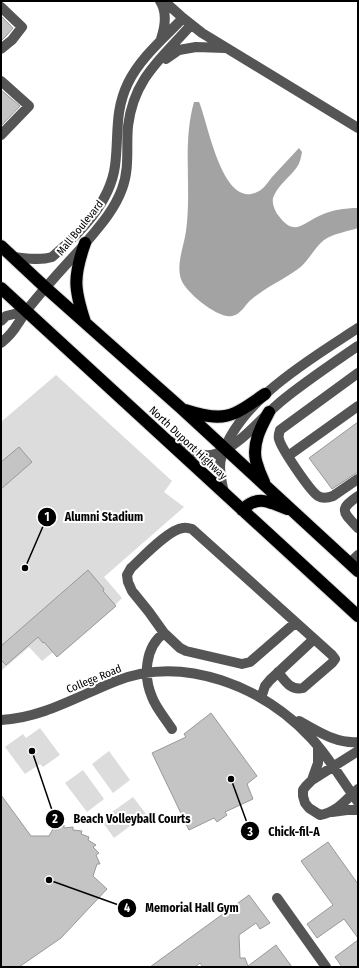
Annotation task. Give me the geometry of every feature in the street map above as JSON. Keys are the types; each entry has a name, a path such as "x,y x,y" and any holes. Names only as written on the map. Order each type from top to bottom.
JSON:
{"highway":[{"path":"85,243 78,263 76,290 78,301 86,323"},
{"name":"North Dupont Highway","path":"1,246 294,512 355,563"},
{"name":"North Dupont Highway","path":"1,288 358,616"},
{"path":"181,408 219,418 241,411 265,394"},
{"path":"265,485 256,461 255,445 260,429 269,412"},
{"path":"242,510 252,501 260,500 294,512"}],"street":[{"path":"160,1 164,6 165,18 164,30 160,41"},
{"path":"164,1 191,25 226,48 358,128"},
{"path":"1,7 22,27 12,40 1,49"},
{"name":"Mall Boulevard","path":"12,256 34,260 52,257 90,218 99,206 109,187 115,167 116,125 124,92 141,62 183,18"},
{"name":"Mall Boulevard","path":"1,343 15,328 26,311 104,222 123,188 127,165 127,139 130,116 137,91 149,70 191,25"},
{"path":"149,70 179,50 196,47 226,48"},
{"path":"1,81 29,106 1,135"},
{"path":"1,321 6,316 26,311"},
{"path":"224,493 220,473 221,460 236,428 265,394 282,379 358,328"},
{"path":"166,440 196,453 205,455 215,454 242,438 288,396 358,346"},
{"path":"358,373 280,430 279,434 279,440 288,456 310,489 320,497 328,498 333,496 358,478"},
{"path":"288,456 358,406"},
{"path":"358,496 346,504 344,512 358,528"},
{"path":"278,672 293,688 303,688 335,659 296,622 192,530 185,527 168,535 131,568 127,575 132,591 164,633 180,648 186,651 246,664 296,622"},
{"path":"164,633 152,646 149,654 147,673 152,698 172,729"},
{"path":"261,698 265,686 270,680 314,640"},
{"name":"College Road","path":"2,721 27,717 47,711 117,681 147,673 174,672 209,677 242,688 261,698 287,715 318,746 333,767"},
{"path":"287,715 335,740 343,742 358,742"},
{"path":"312,780 318,763 318,746"},
{"path":"358,751 312,780 303,790 305,803 309,808 320,815 347,810 358,810"},
{"path":"332,812 356,795 333,767"},
{"path":"277,898 326,967"}],"shaded area":[{"path":"194,102 199,102 218,161 226,176 234,188 245,194 261,190 299,148 302,152 298,165 277,190 273,198 273,205 276,212 289,226 298,227 328,212 358,208 358,228 336,234 324,240 302,266 257,295 243,309 232,316 226,316 203,304 189,291 181,279 179,267 188,215 188,150 190,118"},
{"path":"56,375 172,481 164,492 184,507 104,577 122,598 115,605 116,606 57,657 53,652 42,661 29,647 1,671 1,422"},
{"path":"40,728 60,755 43,767 40,764 25,774 5,747 23,734 26,738"},
{"path":"109,751 130,780 113,793 92,764"},
{"path":"83,770 104,799 87,812 65,783"},
{"path":"133,797 146,814 114,838 101,820"}],"building":[{"path":"1,16 13,28 1,41"},
{"path":"1,90 20,106 1,126"},
{"path":"358,422 358,472 332,489 309,458"},
{"path":"19,447 32,462 1,489 1,462"},
{"path":"88,570 116,606 57,657 38,637 6,665 1,660 1,646"},
{"path":"211,713 257,776 247,784 253,799 225,812 227,815 217,822 214,818 189,830 152,753 186,737 184,734"},
{"path":"1,795 31,836 49,836 53,829 56,830 64,825 64,828 73,827 73,830 82,831 81,834 89,837 88,840 96,845 93,847 99,853 96,855 100,864 97,864 93,876 107,889 61,938 19,967 1,967"},
{"path":"328,842 358,884 358,938 344,919 317,938 307,924 333,905 301,861"},
{"path":"249,895 270,923 260,929 256,923 239,935 240,958 245,958 248,966 276,945 292,967 203,967 200,963 195,967 150,967"},
{"path":"358,940 358,967 342,967 335,957"}],"place":[{"name":"Alumni Stadium","path":"25,568"},
{"name":"Beach Volleyball Courts","path":"32,751"},
{"name":"Chick-fil-A","path":"231,779"},
{"name":"Memorial Hall Gym","path":"49,880"}]}
